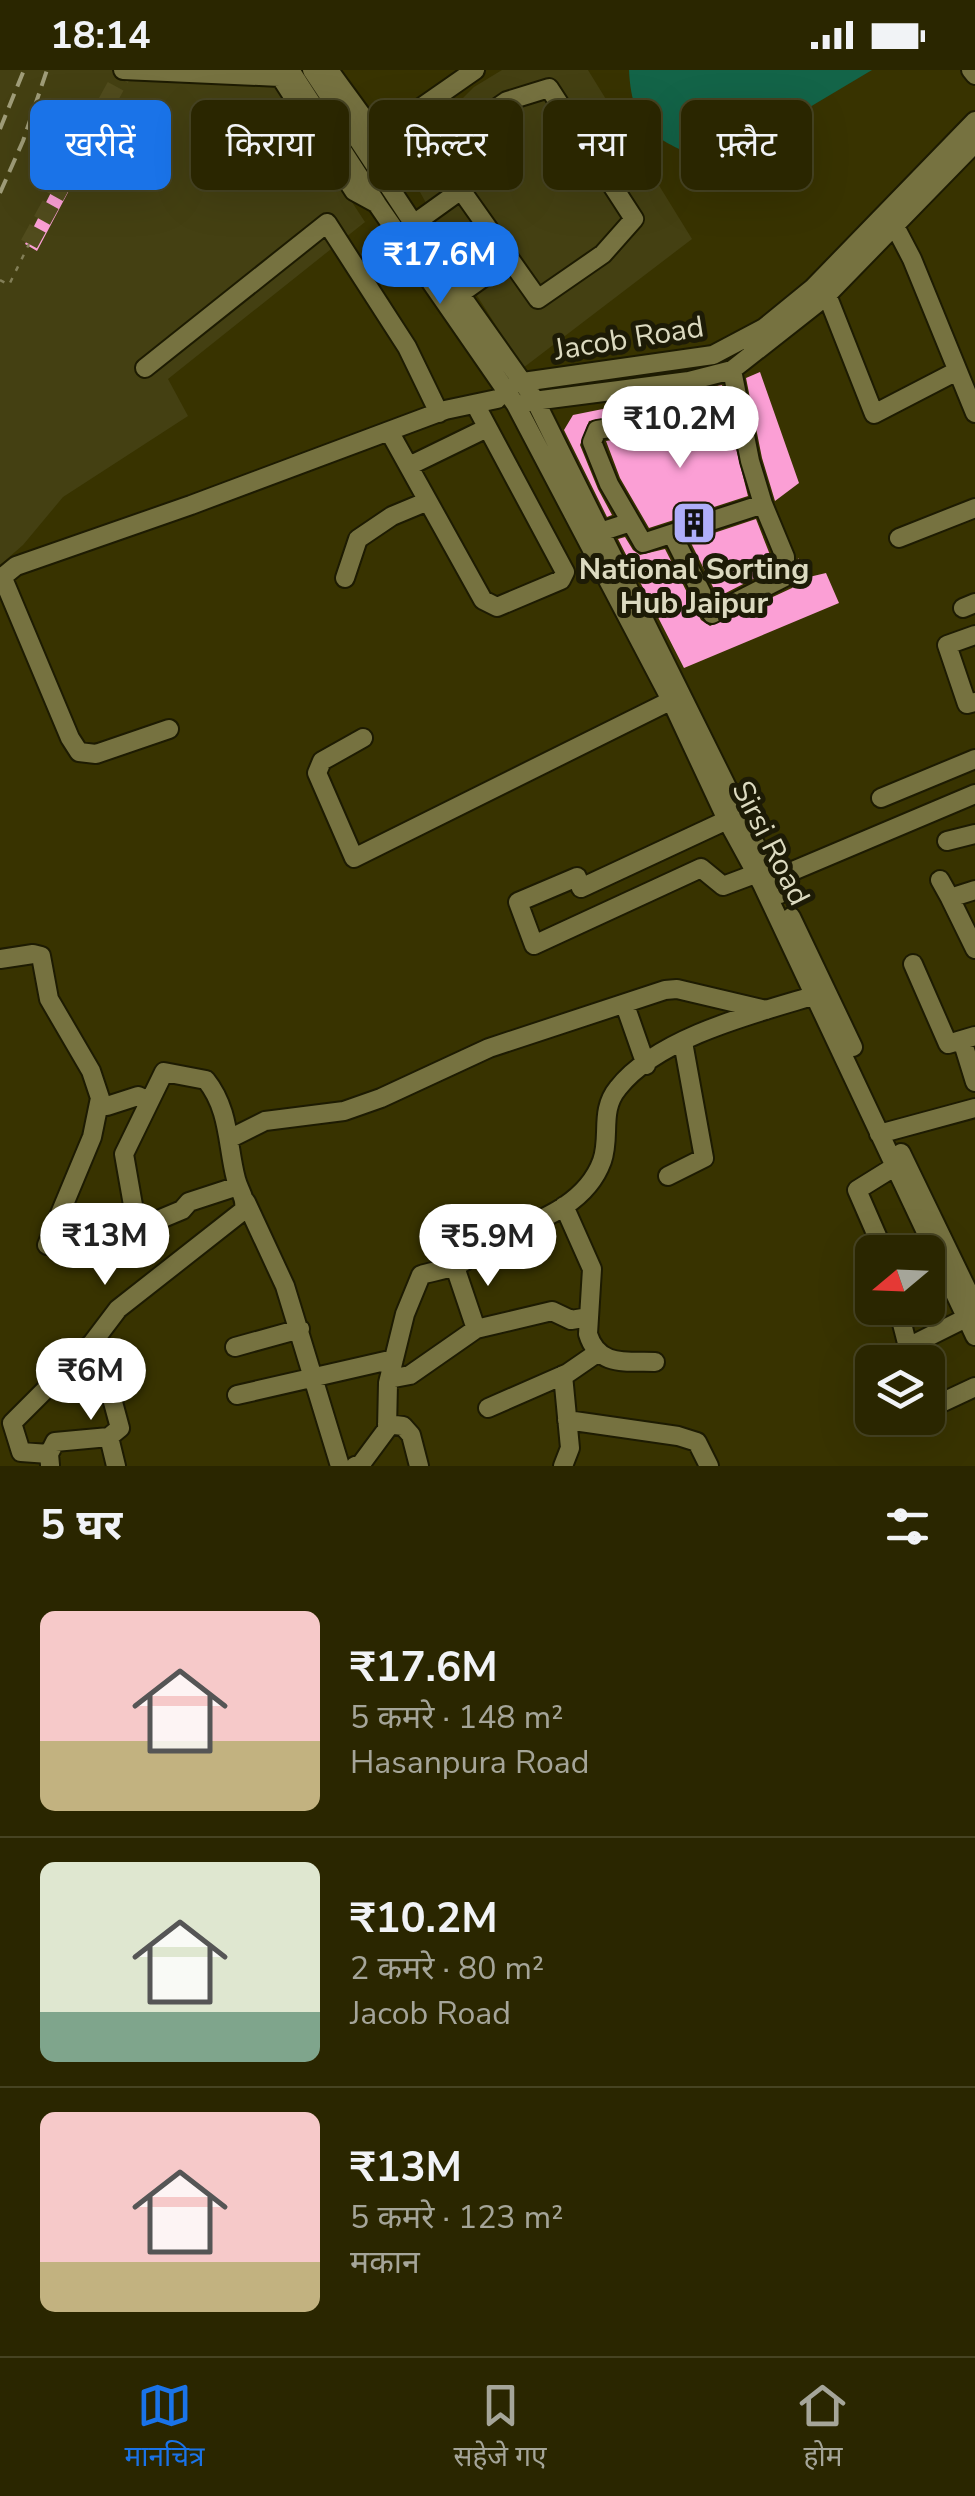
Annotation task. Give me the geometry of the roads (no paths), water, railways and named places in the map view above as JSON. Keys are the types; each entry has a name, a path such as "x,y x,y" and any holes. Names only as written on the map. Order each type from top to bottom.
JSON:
{"street":[{"path":"123,70 282,72"},
{"name":"Sirsi Road","path":"312,70 535,400 816,995 969,1302 975,1336"},
{"path":"330,70 369,128"},
{"path":"432,100 475,70"},
{"path":"282,72 378,204 499,392 516,405"},
{"path":"282,72 354,191 378,204"},
{"path":"415,223 461,190 538,299 603,254 632,224 634,216 551,88 510,100"},
{"name":"Jacob Road","path":"516,405 649,388 732,370 819,292 975,121"},
{"name":"Jacob Road","path":"890,217 975,143"},
{"path":"398,190 399,201"},
{"path":"890,217 912,260 975,413"},
{"path":"145,368 327,223 407,346 439,412"},
{"path":"460,294 508,260"},
{"path":"819,292 829,300 874,414 956,370"},
{"name":"Jacob Road","path":"1,577 16,566 191,506 439,412 474,404 524,382 713,356 819,292"},
{"path":"672,534 712,614 785,577 784,557 750,461 732,370"},
{"path":"389,431 488,606 497,607 561,580 564,572 474,404"},
{"name":"Sirsi Road","path":"516,405 677,698 727,820 826,986 894,1167 969,1302"},
{"path":"741,406 597,430 592,442 609,484 643,542 763,504"},
{"path":"409,466 487,428"},
{"path":"345,578 358,540 392,516 428,501"},
{"path":"900,538 975,508"},
{"path":"600,532 630,522"},
{"path":"1,577 70,738 80,752 96,754 169,728"},
{"path":"975,636 948,645 975,722"},
{"path":"363,738 322,760 317,774 354,858 677,698"},
{"path":"882,798 975,760"},
{"path":"727,820 581,888 577,877 518,902 534,945 702,868 723,886 763,879 975,794"},
{"path":"947,842 975,834"},
{"path":"940,880 975,950"},
{"path":"950,898 975,890"},
{"path":"0,959 41,956 49,999 91,1071 100,1098 92,1136 47,1245"},
{"path":"913,964 948,1044 968,1038 975,1082"},
{"path":"231,1138 265,1121 344,1110 382,1098 489,1048 676,989 767,1010"},
{"path":"355,1466 361,1464 387,1430 389,1378 405,1314 421,1274 466,1261 475,1248 564,1206 582,1193 604,1157 606,1108 619,1086 646,1065 683,1042 732,1020 816,995"},
{"path":"625,1005 646,1065"},
{"path":"668,1176 704,1158 683,1042"},
{"path":"0,1448 12,1422 94,1342 118,1308 244,1210 231,1138 216,1094 206,1080 164,1072 124,1154 137,1228"},
{"path":"108,1106 138,1096 149,1101"},
{"path":"884,1133 975,1108"},
{"path":"877,1235 857,1190 894,1167"},
{"path":"91,1245 182,1210 190,1202 242,1194"},
{"path":"242,1194 286,1286 340,1466"},
{"path":"564,1206 592,1270 588,1334 597,1353 610,1360 654,1362"},
{"path":"454,1264 476,1329"},
{"path":"945,1320 969,1302"},
{"path":"389,1378 410,1375 476,1329 552,1311 570,1320 589,1316"},
{"path":"902,1325 908,1347 938,1325"},
{"path":"235,1347 300,1328"},
{"path":"488,1408 562,1375 597,1353"},
{"path":"237,1395 394,1359"},
{"path":"12,1422 21,1452 50,1460 52,1445 65,1439 109,1437 120,1428 104,1369"},
{"path":"562,1375 570,1448 563,1466"},
{"path":"945,1401 975,1388"},
{"path":"568,1420 698,1442 709,1466"},
{"path":"388,1424 403,1426 411,1435 419,1466"},
{"path":"109,1437 116,1466"}],"tunnel":[{"path":"29,244 124,71"}],"railway":[{"path":"0,129 24,70"},
{"path":"0,193 47,70"}],"place":[{"name":"National Sorting Hub Jaipur","path":"694,523"}]}
